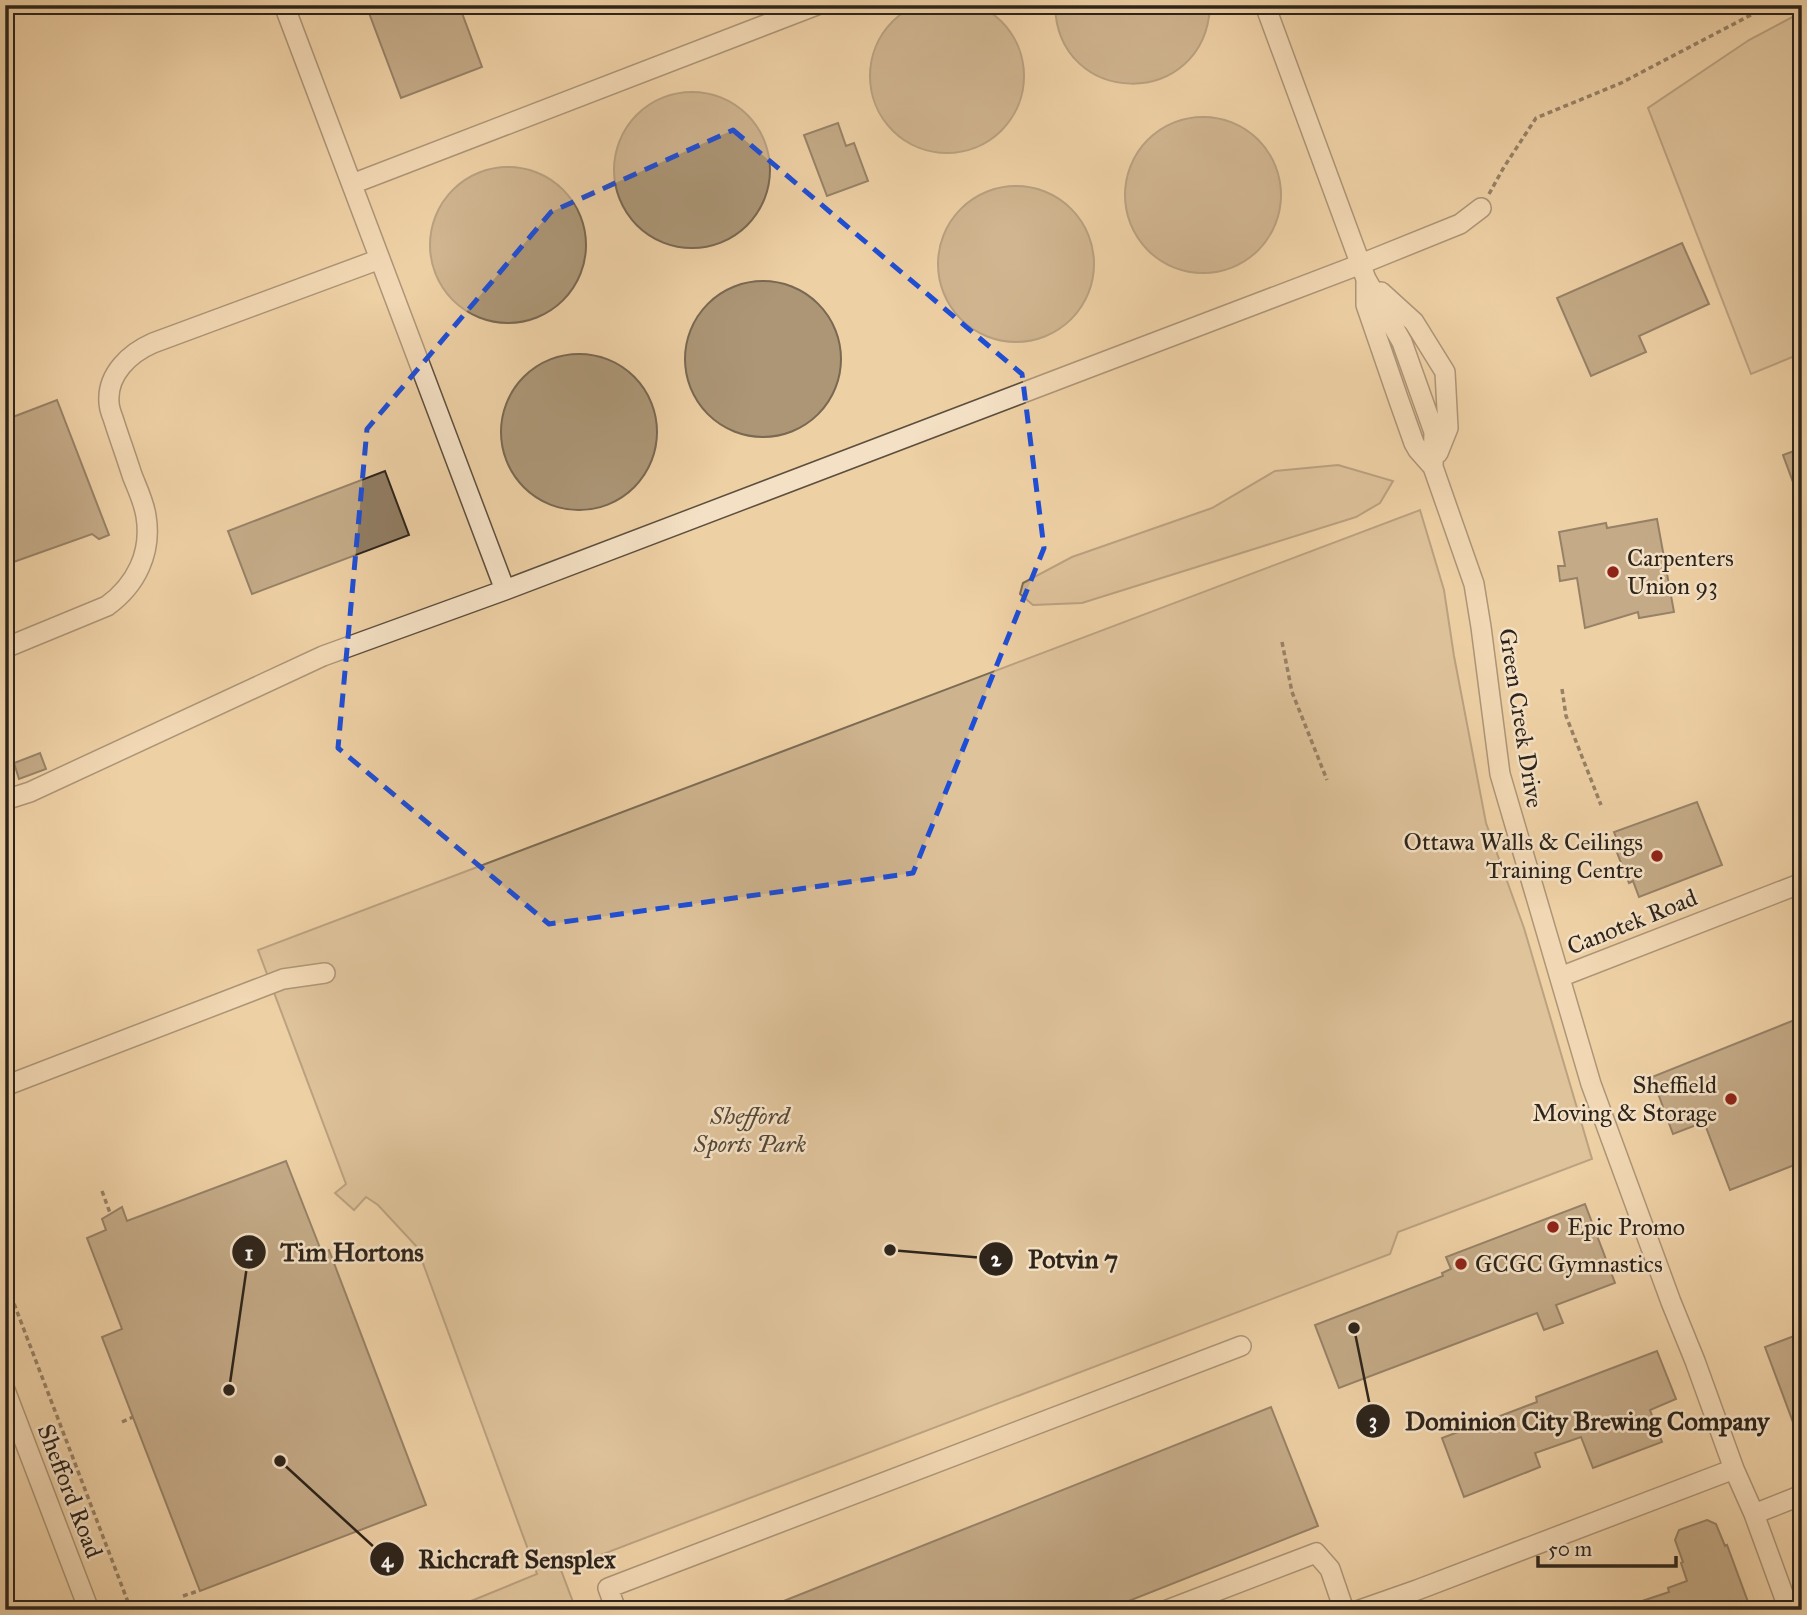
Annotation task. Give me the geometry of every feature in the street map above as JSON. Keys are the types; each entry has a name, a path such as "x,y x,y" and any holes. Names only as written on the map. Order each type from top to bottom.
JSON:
{"street":[{"path":"284,5 505,590"},
{"path":"352,184 817,5"},
{"path":"1265,5 1364,271 1402,342 1434,432 1433,467"},
{"path":"5,800 30,792 323,656 1364,271 1460,224 1481,208"},
{"path":"5,648 107,606 128,588 140,568 146,548 146,513 109,402 115,373 128,359 139,349 153,343 380,259"},
{"path":"1364,271 1414,322 1445,372 1448,428 1433,467"},
{"name":"Green Creek Drive","path":"1433,467 1474,584 1500,774 1560,977"},
{"name":"Canotek Road","path":"1789,1610 1591,1084 1560,977 1802,883"},
{"path":"5,1086 283,979 325,973"},
{"path":"616,1610 608,1588 1241,1346"},
{"name":"Shefford Road","path":"5,1390 89,1610"},
{"path":"1360,1610 1430,1586 1734,1469"},
{"path":"1754,1514 1802,1495"},
{"path":"1167,1610 1316,1553 1330,1569 1344,1610"}],"path":[{"path":"1481,208 1536,118 1621,83 1770,5"},
{"path":"1282,642 1292,692 1327,780"},
{"path":"1562,690 1566,716 1601,805"},
{"path":"102,1191 110,1213"},
{"path":"5,1280 131,1610"},
{"path":"122,1422 133,1417"},
{"path":"183,1596 198,1591"},
{"path":"144,1610 161,1604"}],"highlighted area":[{"path":"733,130 1022,374 1044,548 913,873 549,924 338,748 367,429 551,212"}],"green space":[{"path":"1802,12 1802,353 1751,374 1648,108 1749,40"},
{"path":"1338,465 1393,481 1380,503 1356,517 1082,603 1033,605 1020,594 1023,583 1072,557 1212,508 1275,471"},
{"name":"Shefford Sports Park","path":"1420,510 1444,590 1486,823 1524,928 1592,1159 1398,1232 1390,1254 561,1570 576,1610 449,1610 537,1574 417,1247 378,1205 366,1197 354,1210 335,1193 346,1184 258,950"}],"shaded area":[{"path":"947,-1 976,5 1001,22 1018,47 1024,76 1018,105 1001,130 976,147 947,153 918,147 893,130 876,105 870,76 876,47 893,22 918,5"},
{"path":"1055,5 1210,7 1202,41 1184,65 1159,79 1131,84 1103,78 1079,63 1062,39"},
{"path":"692,92 722,98 747,115 764,140 770,170 764,200 747,225 722,242 692,248 662,242 637,225 620,200 614,170 620,140 637,115 662,98"},
{"path":"1203,117 1233,123 1258,140 1275,165 1281,195 1275,225 1258,250 1233,267 1203,273 1173,267 1148,250 1131,225 1125,195 1131,165 1148,140 1173,123"},
{"path":"508,167 538,173 563,190 580,215 586,245 580,275 563,300 538,317 508,323 478,317 453,300 436,275 430,245 436,215 453,190 478,173"},
{"path":"1016,186 1046,192 1071,209 1088,234 1094,264 1088,294 1071,319 1046,336 1016,342 986,336 961,319 944,294 938,264 944,234 961,209 986,192"},
{"path":"763,281 793,287 818,304 835,329 841,359 835,389 818,414 793,431 763,437 733,431 708,414 691,389 685,359 691,329 708,304 733,287"},
{"path":"579,354 609,360 634,377 651,402 657,432 651,462 634,487 609,504 579,510 549,504 524,487 507,462 501,432 507,402 524,377 549,360"}],"building":[{"path":"366,5 459,5 482,67 401,98"},
{"path":"838,123 846,146 854,143 868,181 827,196 804,135"},
{"path":"1682,243 1709,304 1639,336 1646,352 1591,376 1557,298"},
{"path":"57,400 109,535 99,539 92,534 5,565 5,420"},
{"path":"1802,448 1802,501 1800,501 1783,455"},
{"path":"385,471 409,535 252,594 228,531"},
{"name":"Carpenters Union 93","path":"1657,519 1674,612 1639,618 1638,612 1585,628 1577,578 1560,581 1558,566 1565,566 1559,532 1606,523 1607,528"},
{"path":"40,753 46,769 19,779 14,763"},
{"path":"1697,802 1722,865 1639,897 1633,881 1629,883 1616,850 1620,848 1614,832"},
{"name":"Sheffield Moving & Storage","path":"1802,1017 1802,1162 1730,1190 1704,1122 1673,1134 1652,1077"},
{"path":"286,1161 322,1253 329,1250 426,1505 200,1591 102,1337 122,1329 87,1238 106,1230 102,1219 122,1207 127,1221"},
{"path":"1585,1204 1615,1283 1556,1305 1563,1323 1544,1330 1537,1313 1339,1388 1315,1325 1443,1276 1442,1273 1451,1269 1446,1257"},
{"path":"1802,1333 1802,1440 1800,1441 1765,1347"},
{"path":"1657,1351 1676,1399 1650,1410 1662,1442 1593,1468 1581,1437 1535,1453 1540,1467 1464,1497 1442,1438 1537,1402 1536,1397"},
{"path":"1271,1407 1318,1526 1106,1610 761,1610"},
{"path":"1707,1520 1716,1524 1725,1546 1727,1545 1751,1610 1624,1610 1624,1607 1669,1592 1668,1588 1687,1581 1675,1540 1679,1530"}],"place":[{"name":"Carpenters Union 93","path":"1613,572"},
{"name":"Ottawa Walls & Ceilings Training Centre","path":"1657,856"},
{"name":"Sheffield Moving & Storage","path":"1731,1099"},
{"name":"Epic Promo","path":"1553,1227"},
{"name":"Potvin 7","path":"890,1250"},
{"name":"GCGC Gymnastics","path":"1461,1264"},
{"name":"Dominion City Brewing Company","path":"1354,1328"},
{"name":"Tim Hortons","path":"229,1390"},
{"name":"Richcraft Sensplex","path":"280,1461"}]}
